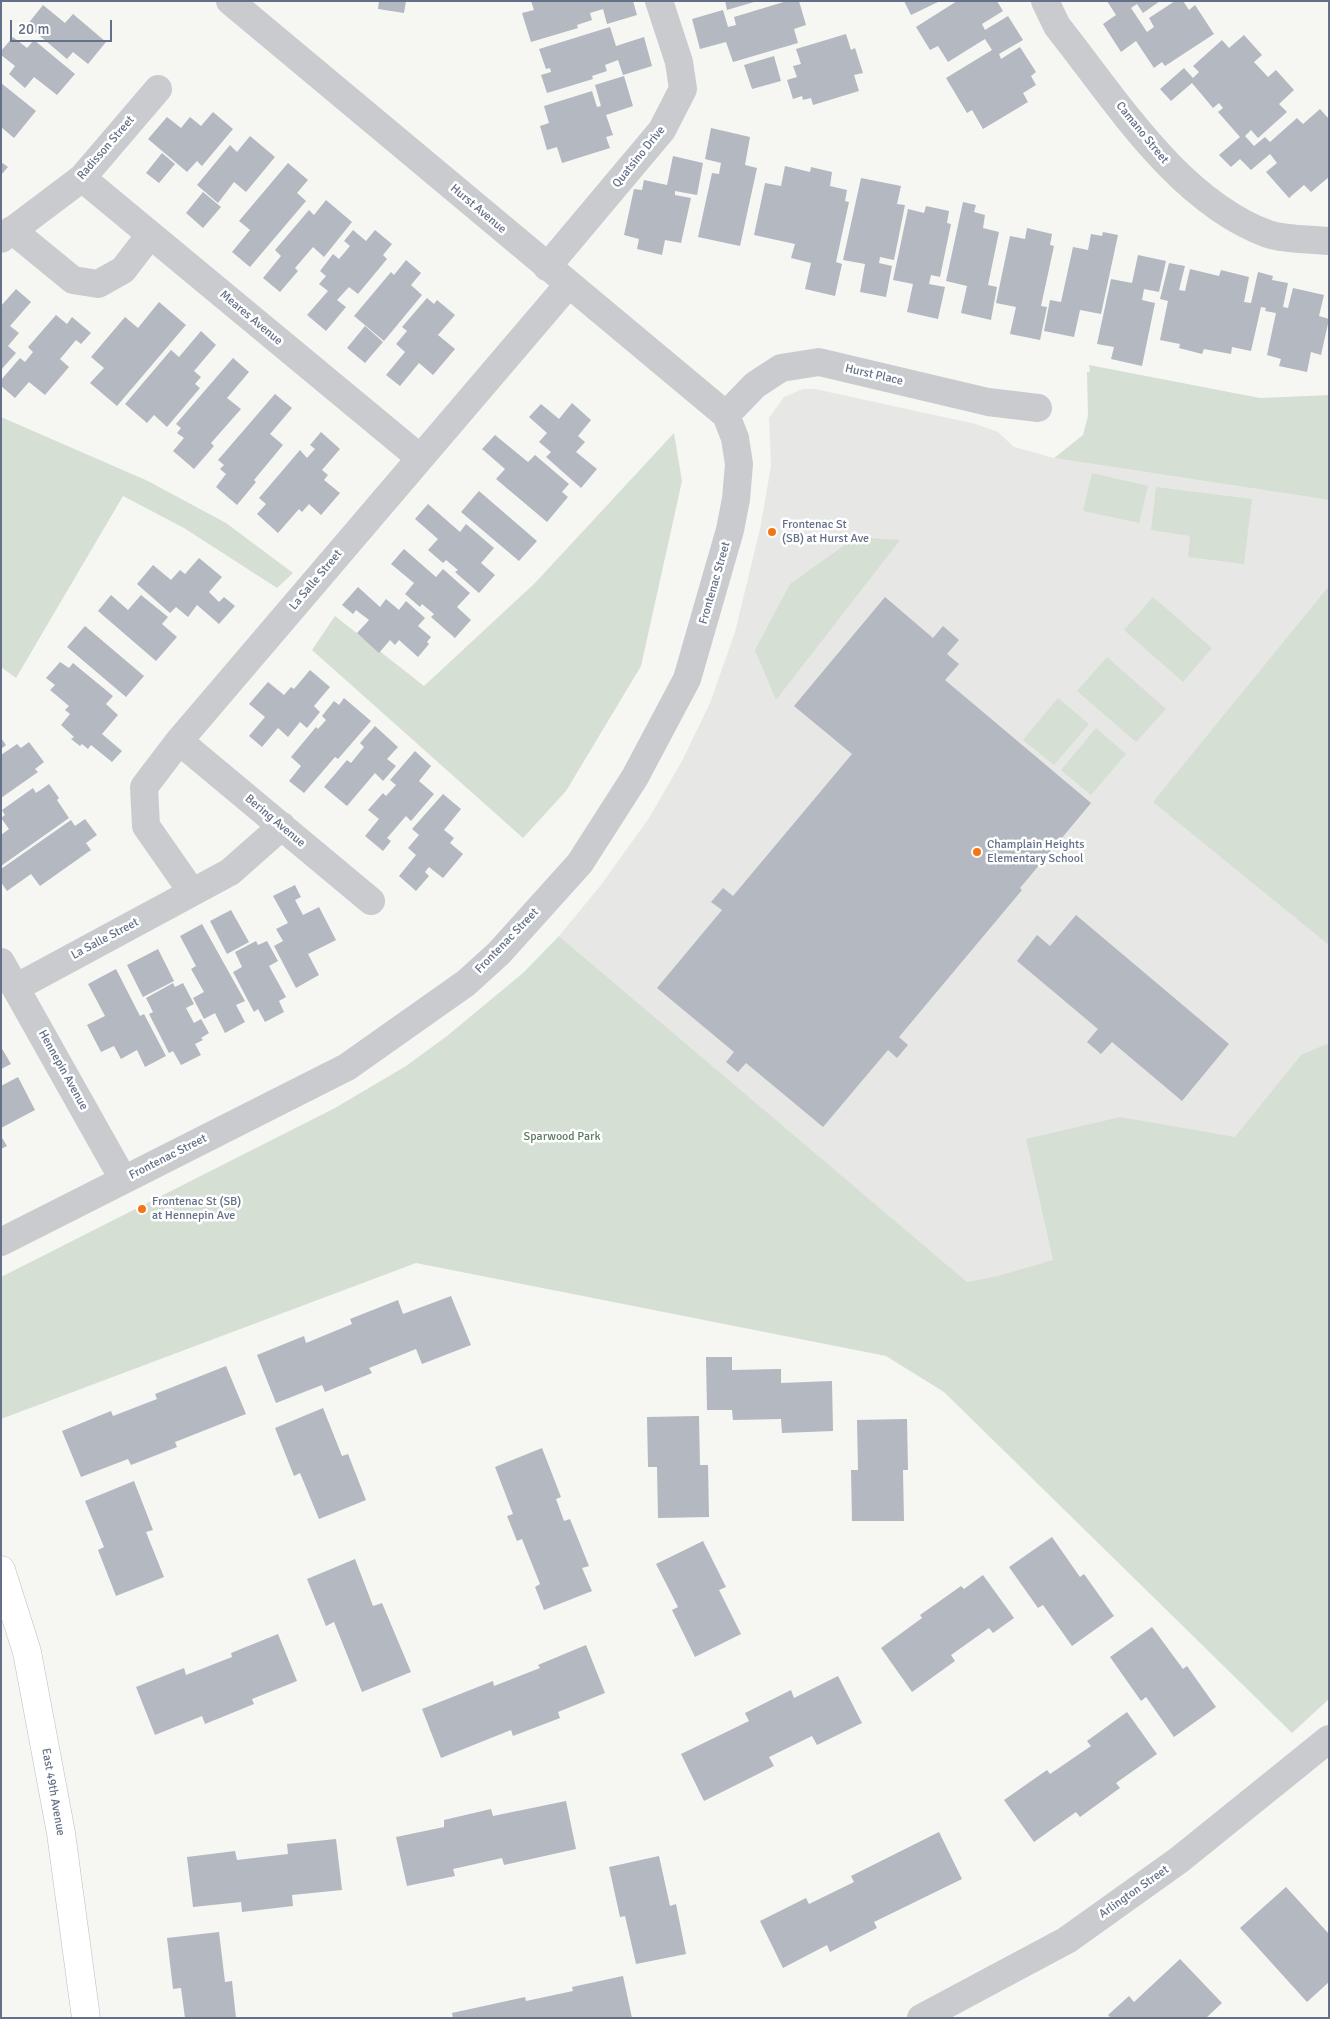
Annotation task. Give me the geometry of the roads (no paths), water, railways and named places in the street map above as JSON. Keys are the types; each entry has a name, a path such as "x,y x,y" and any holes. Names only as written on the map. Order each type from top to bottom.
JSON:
{"street":[{"name":"Hurst Avenue","path":"230,1 726,415"},
{"name":"Quatsino Drive","path":"547,267 662,130 683,90 679,62 659,1"},
{"name":"Camano Street","path":"1045,1 1057,26 1165,163 1214,205 1269,234 1329,241"},
{"name":"Radisson Street","path":"7,235 82,178 158,89"},
{"name":"Meares Avenue","path":"82,178 420,458"},
{"path":"7,235 73,280 98,284 123,270 150,235"},
{"name":"La Salle Street","path":"192,892 146,826 144,787 179,741 568,285"},
{"name":"Hurst Place","path":"726,415 755,385 782,368 819,362 988,402 1038,408"},
{"name":"Frontenac Street","path":"1,1242 347,1067 466,983 499,952 580,863 635,778 687,679 730,530 736,499 739,464 734,438 726,415"},
{"name":"Bering Avenue","path":"179,741 371,902"},
{"name":"La Salle Street","path":"17,987 230,872 282,826"},
{"name":"Hennepin Avenue","path":"1,962 17,987 123,1179"},
{"name":"East 49th Avenue","path":"1,1570 27,1652 38,1709 61,1833 86,2018"},
{"name":"Arlington Street","path":"921,2018 1067,1940 1179,1860 1329,1739"}],"place":[{"name":"Frontenac St (SB) at Hurst Ave","path":"772,532"},
{"name":"Champlain Heights Elementary School","path":"977,852"},
{"name":"Frontenac St (SB) at Hennepin Ave","path":"142,1209"}],"park label":[{"name":"Sparwood Park","path":"562,1137"}]}
